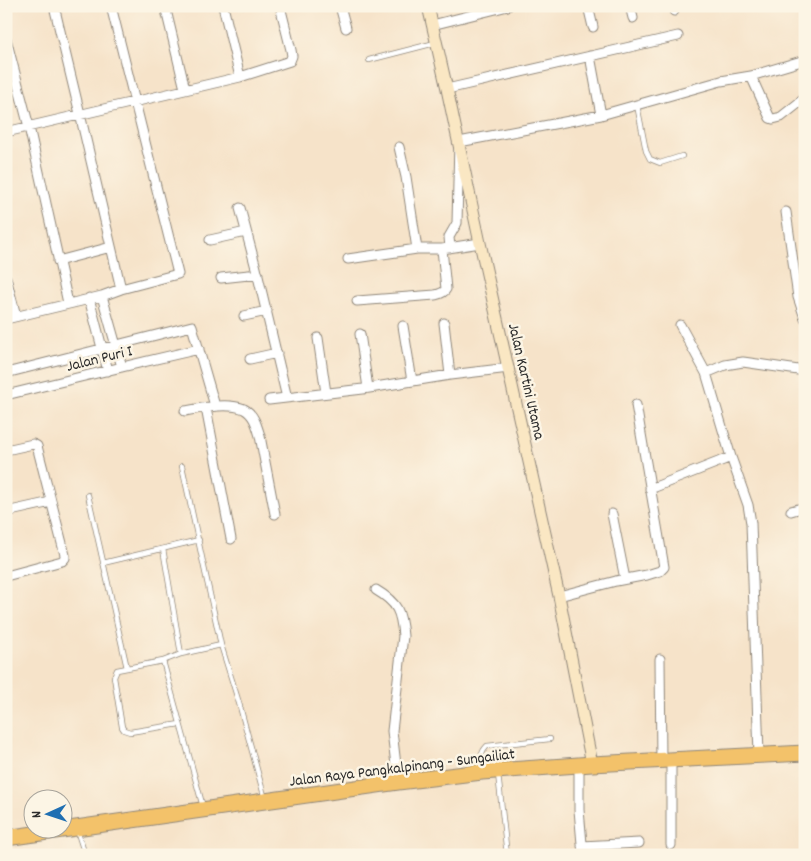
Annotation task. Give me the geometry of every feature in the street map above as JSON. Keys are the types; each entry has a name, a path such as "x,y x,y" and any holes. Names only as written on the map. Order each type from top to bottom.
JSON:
{"highway":[{"name":"Jalan Raya Pangkalpinang - Sungailiat","path":"6,838 398,782 482,772 805,753"}],"street":[{"path":"54,6 121,289"},
{"path":"6,278 11,318 102,296 178,274 111,6"},
{"path":"166,6 185,89"},
{"path":"223,6 240,76"},
{"path":"6,132 240,76 290,61 292,56 291,50 280,6"},
{"path":"340,6 346,28"},
{"name":"Jalan Kartini Utama","path":"428,6 559,596 586,765"},
{"path":"432,25 508,6"},
{"path":"588,6 593,27"},
{"path":"630,6 633,18"},
{"path":"447,89 678,36"},
{"path":"6,40 29,127 68,304"},
{"path":"590,56 602,115"},
{"path":"357,301 435,295 446,289 446,248 449,237 456,226 457,219 459,142 602,115 721,81 751,76 805,60"},
{"path":"751,76 770,118 780,117 805,98"},
{"path":"399,147 406,177 417,249"},
{"path":"240,208 258,274 287,398"},
{"path":"786,212 805,318"},
{"path":"210,240 246,232"},
{"path":"348,259 417,249 480,244"},
{"path":"58,261 111,247"},
{"path":"221,278 258,274"},
{"path":"102,296 122,366"},
{"path":"89,298 108,371"},
{"path":"244,316 267,311"},
{"path":"444,324 450,375"},
{"path":"680,325 706,373 731,457 748,505 751,523 759,755"},
{"path":"6,373 192,326 199,350 210,407 231,539"},
{"path":"403,326 412,381"},
{"path":"360,334 368,388"},
{"path":"318,338 326,393"},
{"name":"Jalan Puri I","path":"6,395 122,366 199,350"},
{"path":"250,359 277,353"},
{"path":"706,373 725,365 743,362 805,371"},
{"path":"269,400 509,368"},
{"path":"559,596 660,571 664,567 636,406"},
{"path":"185,411 210,407 236,407 244,410 253,418 260,436 275,514"},
{"path":"6,450 33,444 37,446 65,555 62,561 6,576"},
{"path":"650,489 731,457"},
{"path":"6,512 51,502"},
{"path":"791,511 805,507"},
{"path":"612,514 626,579"},
{"path":"376,590 388,597 395,605 402,624 403,636 392,731 398,782"},
{"path":"660,659 671,845"},
{"path":"586,765 579,810 582,850 639,843"}],"lane":[{"path":"369,60 436,42"},
{"path":"637,105 646,151 650,159 660,163 682,156"},
{"path":"182,466 221,645 265,801"},
{"path":"88,495 127,668"},
{"path":"103,563 198,540"},
{"path":"163,549 181,654"},
{"path":"180,724 130,732 124,730 114,677 117,670 163,661 181,654 221,645"},
{"path":"163,661 204,811"},
{"path":"482,772 481,756 487,746 550,739"},
{"path":"498,772 507,855"},
{"path":"77,828 85,855"}]}
